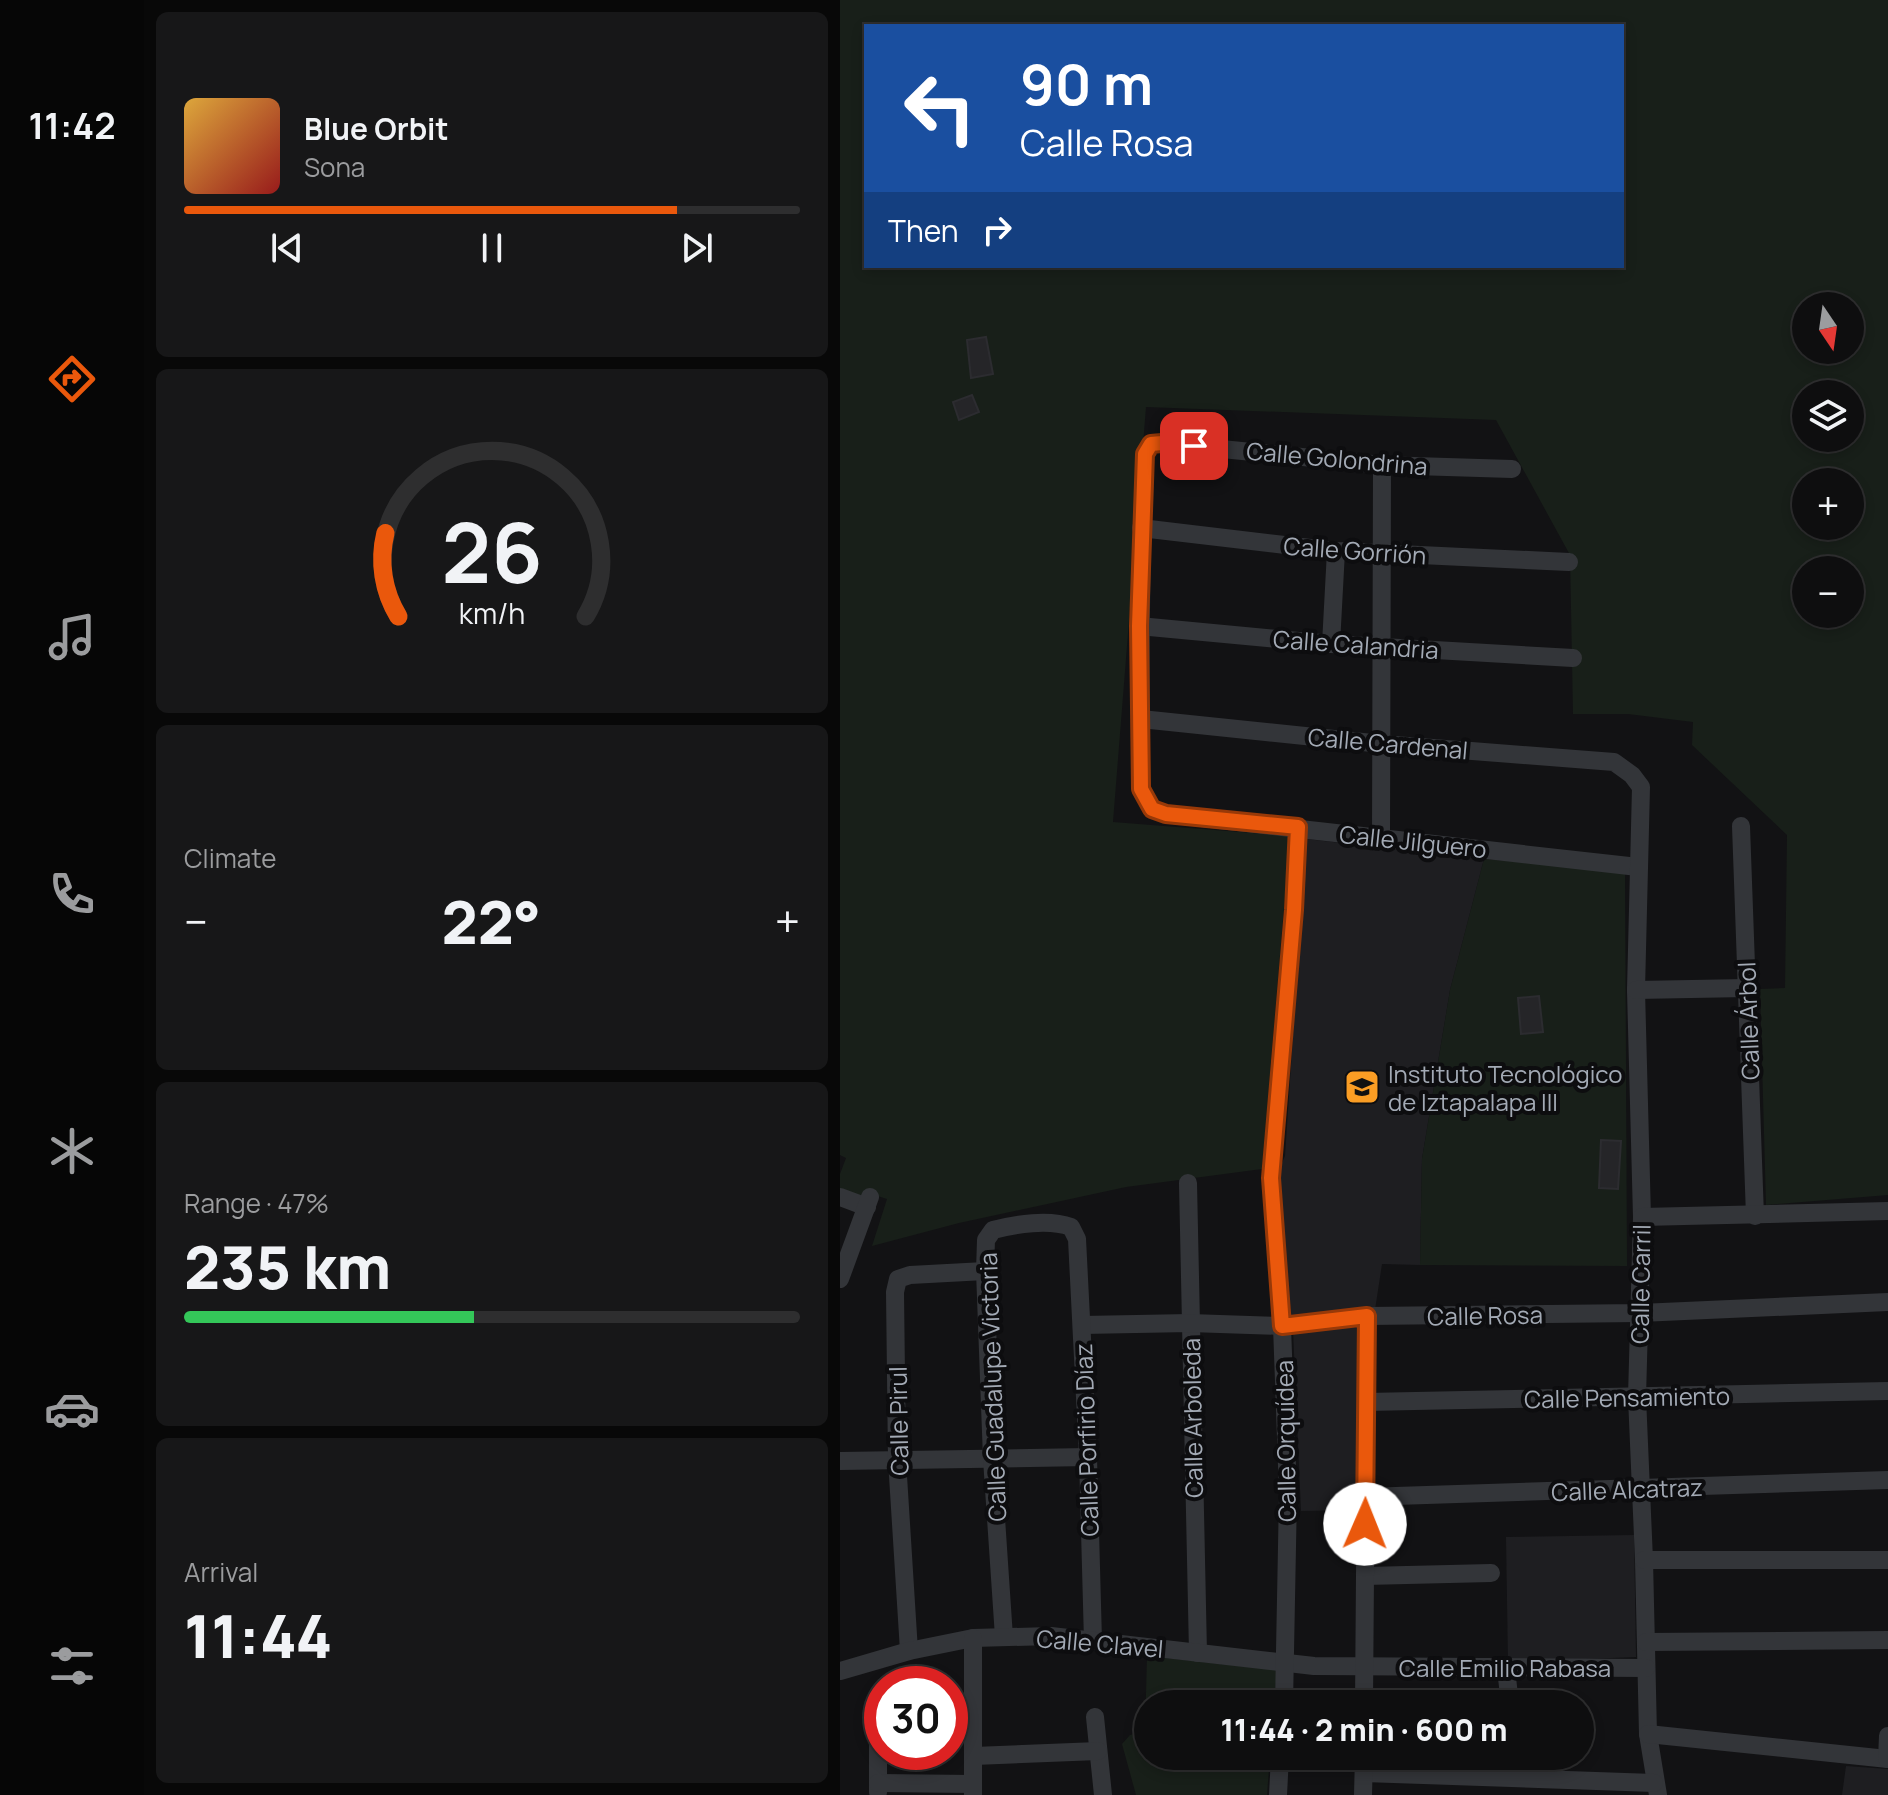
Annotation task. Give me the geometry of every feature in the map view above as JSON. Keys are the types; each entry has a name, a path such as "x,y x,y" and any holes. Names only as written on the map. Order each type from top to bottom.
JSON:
{"street":[{"name":"Calle Golondrina","path":"1141,528 1145,454 1151,444 1382,465 1512,469"},
{"path":"1381,838 1382,465"},
{"path":"1141,528 1141,719"},
{"name":"Calle Gorrión","path":"1141,528 1336,551 1569,562"},
{"path":"1331,644 1336,551"},
{"name":"Calle Calandria","path":"1139,626 1331,644 1573,658"},
{"name":"Calle Cardenal","path":"1141,719 1382,744 1614,762 1632,775"},
{"name":"Calle Jilguero","path":"1141,719 1141,789 1152,809 1166,814 1638,867"},
{"name":"Calle Carril","path":"1632,775 1641,787 1636,990 1642,1217 1637,1397 1648,1734 1656,1789"},
{"name":"Calle Árbol","path":"1741,826 1755,1216"},
{"name":"Calle Orquídea","path":"1285,1690 1288,1494 1282,1326 1271,1178 1294,913 1298,827"},
{"path":"1636,990 1747,988"},
{"name":"Calle Arboleda","path":"1188,1183 1198,1653"},
{"path":"840,1197 868,1202 842,1273"},
{"path":"1642,1217 1888,1211"},
{"name":"Calle Guadalupe Victoria","path":"1004,1637 992,1459 986,1240 993,1230 1059,1223 1071,1227 1077,1239"},
{"name":"Calle Porfirio Díaz","path":"1077,1239 1093,1641"},
{"name":"Calle Pirul","path":"909,1651 897,1460 895,1292 898,1279 910,1275 985,1271"},
{"name":"Calle Rosa","path":"1082,1325 1190,1323 1282,1326 1367,1316 1640,1313 1888,1302"},
{"path":"1364,1690 1367,1316"},
{"name":"Calle Pensamiento","path":"1366,1402 1888,1391"},
{"path":"840,1461 1088,1457"},
{"name":"Calle Alcatraz","path":"1365,1497 1888,1480"},
{"path":"1644,1560 1888,1560"},
{"path":"1365,1576 1491,1573"},
{"name":"Calle Clavel","path":"840,1671 909,1651 973,1638 1051,1636 1286,1663 1364,1667"},
{"path":"878,1789 973,1789 973,1638"},
{"path":"1646,1642 1888,1640"},
{"name":"Calle Emilio Rabasa","path":"1364,1667 1646,1668"},
{"path":"1506,1669 1508,1690"},
{"path":"1095,1717 1103,1795"},
{"path":"1648,1734 1887,1759 1888,1736"},
{"path":"974,1756 1098,1751"},
{"path":"1278,1795 1279,1770"},
{"path":"1363,1795 1364,1770"},
{"path":"1434,1770 1656,1789"}],"shaded area":[{"path":"840,0 1888,0 1888,1195 1766,1205 1760,989 1785,988 1787,835 1692,745 1693,722 1628,714 1573,714 1570,555 1496,420 1146,407 1113,822 1290,836 1262,1169 1126,1187 959,1223 872,1246 887,1199 865,1192 863,1196 840,1190 840,1174 846,1158 840,1155"},
{"name":"Instituto Tecnológico de Iztapalapa III","path":"1306,839 1484,859 1450,990 1422,1159 1420,1265 1382,1264 1375,1310 1278,1323 1274,1181 1285,1156"},
{"path":"1484,859 1625,871 1627,1266 1420,1265 1422,1159 1450,990"},
{"path":"1359,1324 1364,1510 1301,1511 1293,1330"},
{"path":"1634,1535 1636,1657 1508,1662 1506,1537"},
{"path":"1147,1656 1277,1670 1275,1690 1146,1690"},
{"path":"1134,1734 1134,1770 1269,1770 1267,1795 1136,1795 1122,1744"},
{"path":"1846,1766 1888,1769 1888,1795 1842,1795"}],"building":[{"path":"986,337 993,374 971,378 967,340"},
{"path":"972,395 979,412 959,420 953,402"},
{"path":"1539,996 1543,1032 1521,1034 1518,998"},
{"path":"1601,1140 1621,1141 1618,1189 1599,1188"}],"place":[{"name":"Instituto Tecnológico de Iztapalapa III","path":"1362,1087"}],"route":[{"path":"1194,446 1151,444 1145,454 1139,626 1141,789 1152,809 1166,814 1298,827 1271,1178 1282,1326 1367,1316 1365,1524"}]}
